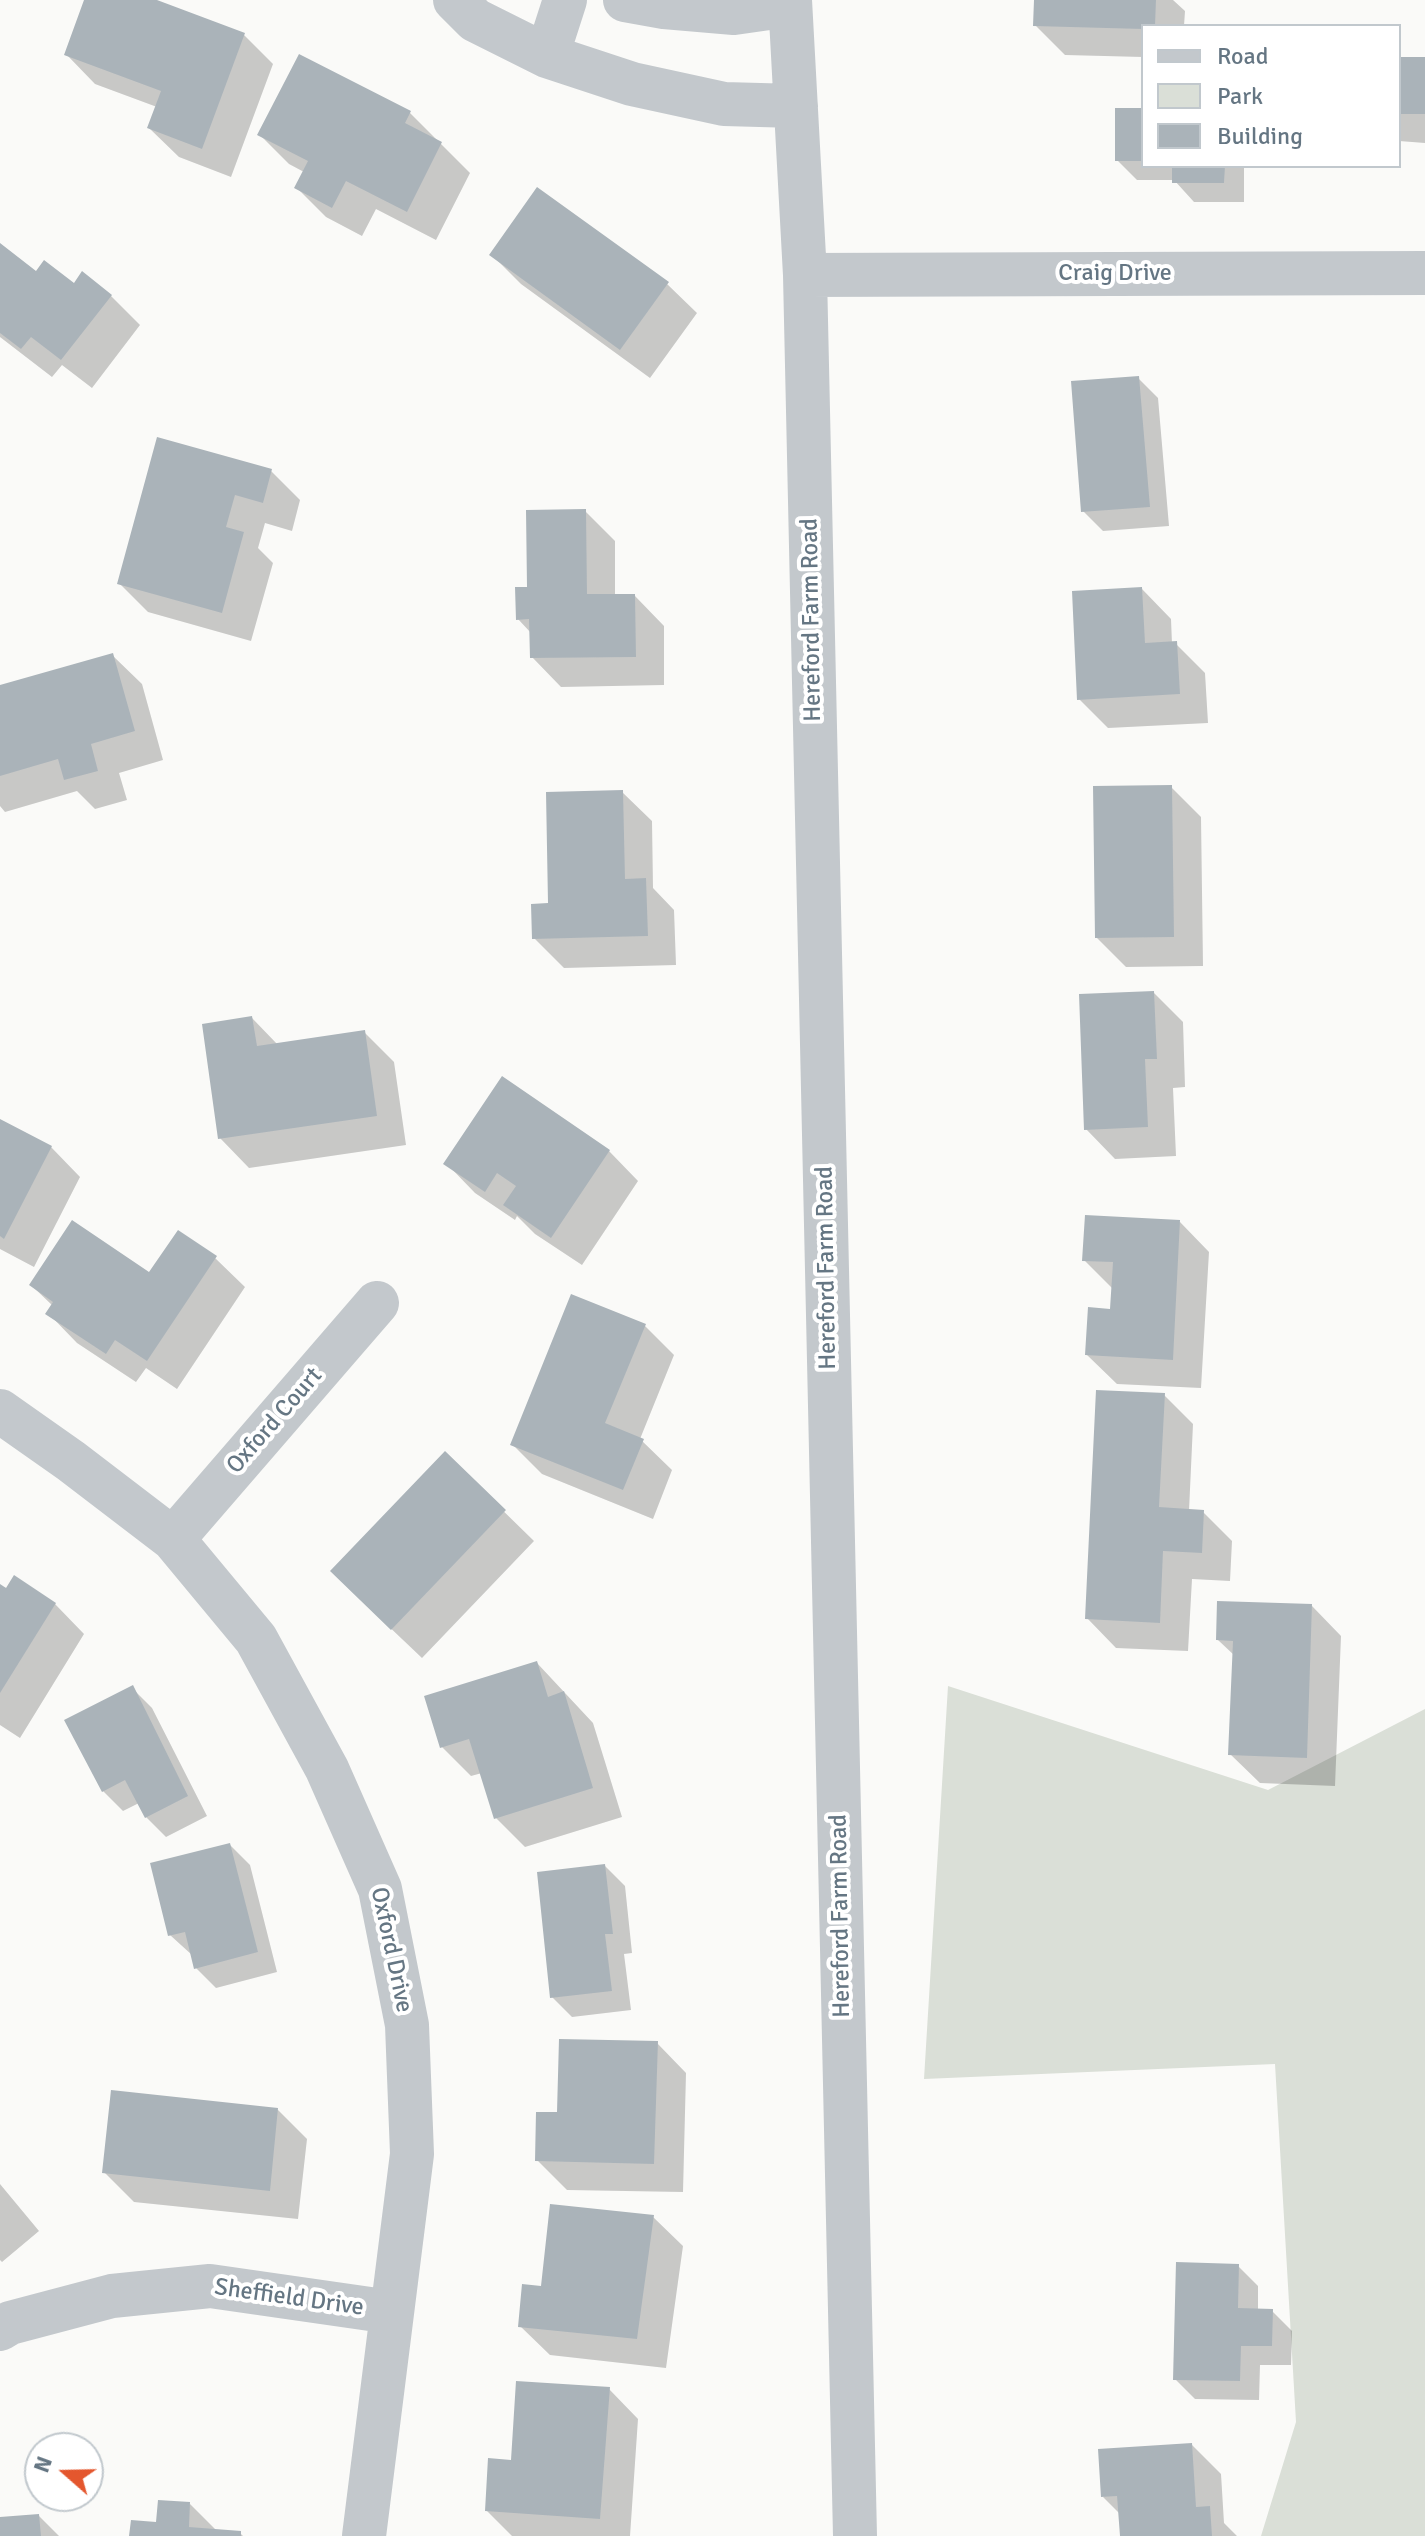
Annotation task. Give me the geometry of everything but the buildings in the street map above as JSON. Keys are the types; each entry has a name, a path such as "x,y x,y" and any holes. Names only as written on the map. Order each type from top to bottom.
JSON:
{"street":[{"path":"455,0 475,20 547,56 632,84 724,104 796,106"},
{"path":"547,56 565,0"},
{"path":"625,0 734,13 790,3"},
{"name":"Hereford Farm Road","path":"790,3 805,275 855,2536"},
{"name":"Craig Drive","path":"805,275 1425,273"},
{"name":"Oxford Court","path":"173,1539 377,1303"},
{"name":"Oxford Drive","path":"0,1411 173,1539 256,1639 327,1769 380,1889 407,2025 412,2154 364,2536"},
{"name":"Sheffield Drive","path":"0,2329 10,2323 112,2296 210,2286 391,2312"}],"green space":[{"path":"948,1686 1268,1790 1425,1709 1425,2536 1261,2536 1296,2422 1275,2064 924,2079"}]}
